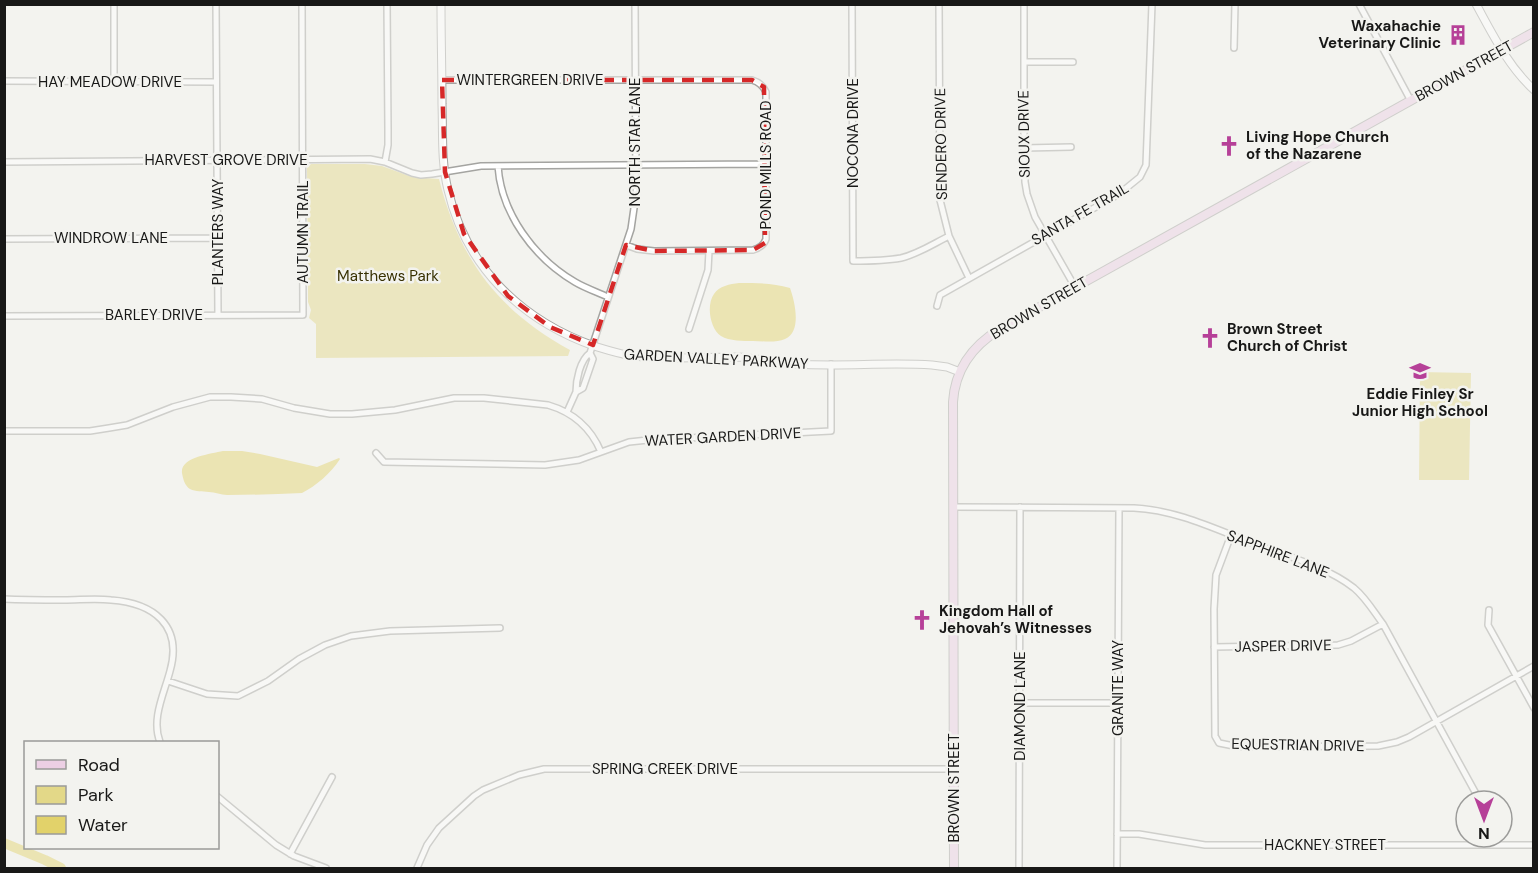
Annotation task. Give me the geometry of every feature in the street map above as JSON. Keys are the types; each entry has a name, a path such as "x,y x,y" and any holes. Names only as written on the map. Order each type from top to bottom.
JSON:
{"main road":[{"name":"BROWN STREET","path":"954,868 953,402 960,372 970,353 1000,329 1533,32"}],"street":[{"path":"114,4 114,82"},
{"name":"PLANTERS WAY","path":"216,4 218,315"},
{"name":"AUTUMN TRAIL","path":"302,4 303,315"},
{"path":"385,162 388,145 387,4"},
{"name":"GARDEN VALLEY PARKWAY","path":"441,4 443,151 450,199 476,256 499,286 517,304 544,323 591,349 643,357 736,357 796,364 932,365 960,372"},
{"name":"NORTH STAR LANE","path":"567,412 576,392 576,383 585,357 591,349 626,245 635,208 635,4"},
{"name":"NOCONA DRIVE","path":"852,4 853,261 902,258 949,236"},
{"name":"SENDERO DRIVE","path":"939,4 940,191 949,236 969,278"},
{"name":"SIOUX DRIVE","path":"1024,4 1024,182 1035,217 1075,287"},
{"name":"SANTA FE TRAIL","path":"937,306 940,295 1119,194 1142,174 1146,165 1152,4"},
{"path":"1234,48 1235,4"},
{"path":"1359,4 1412,101"},
{"path":"1476,4 1501,50 1533,90"},
{"path":"1024,62 1073,62"},
{"name":"WINTERGREEN DRIVE","path":"442,80 752,80 761,84"},
{"name":"HAY MEADOW DRIVE","path":"4,81 216,82"},
{"name":"POND MILLS ROAD","path":"709,250 753,250 761,247 766,239 766,92 761,84"},
{"path":"1024,148 1071,147"},
{"name":"HARVEST GROVE DRIVE","path":"4,162 370,159 421,175 470,166 766,164"},
{"path":"498,166 499,181 509,208 538,252 573,281 608,297"},
{"name":"WINDROW LANE","path":"4,239 218,237"},
{"path":"626,245 654,251 709,250 708,270 689,329"},
{"name":"BARLEY DRIVE","path":"4,316 303,315"},
{"name":"WATER GARDEN DRIVE","path":"376,453 384,462 545,465 579,460 629,442 831,431 831,364"},
{"path":"4,431 90,431 109,428 127,425 173,406 210,397 231,396 262,399 294,408 330,414 352,414 395,410 469,397 548,405 567,412 590,432 601,452"},
{"name":"SAPPHIRE LANE","path":"954,507 1119,508 1161,511 1311,565 1334,576 1355,589 1383,624 1473,789"},
{"name":"DIAMOND LANE","path":"1019,868 1020,507"},
{"name":"GRANITE WAY","path":"1117,868 1119,508"},
{"name":"EQUESTRIAN DRIVE","path":"1231,535 1216,575 1214,609 1215,736 1219,743 1239,747 1378,746 1397,742 1437,722 1533,666"},
{"path":"4,599 111,600 132,603 157,615 164,622 171,638 173,653 158,715 157,728 160,741"},
{"path":"1489,610 1488,625 1533,708"},
{"name":"JASPER DRIVE","path":"1214,647 1338,645 1351,641 1383,624"},
{"path":"168,681 207,694 238,696 325,645 351,636 380,632 500,628"},
{"path":"1020,703 1118,703"},
{"name":"SPRING CREEK DRIVE","path":"417,868 427,845 439,828 474,796 498,783 532,771 544,769 954,769"},
{"path":"290,854 332,777"},
{"path":"219,798 276,845 290,854 326,868"},
{"name":"HACKNEY STREET","path":"1117,834 1139,834 1205,845 1454,845"},
{"name":"HACKNEY STREET","path":"1514,845 1533,845"}],"highlighted area":[{"path":"442,80 752,80 764,87 765,243 753,250 654,251 626,245 593,345 550,327 508,296 464,234 445,172"}],"green space":[{"name":"Matthews Park","path":"311,164 365,164 382,166 412,177 439,179 458,233 485,279 522,318 570,350 568,356 316,358 316,324 309,318 311,310 308,302 307,168"},
{"path":"1420,372 1471,373 1469,480 1419,480"}],"water":[{"path":"739,283 771,284 790,288 796,316 794,330 790,335 785,339 769,342 728,339 717,333 710,316 712,299 716,291 722,287"},
{"path":"223,451 260,454 317,467 340,459 323,479 302,493 227,495 188,488 182,473 186,463 197,457"}],"waterway":[{"path":"4,843 61,868"}],"place":[{"name":"Waxahachie Veterinary Clinic","path":"1458,35"},
{"name":"Living Hope Church of the Nazarene","path":"1229,146"},
{"name":"Brown Street Church of Christ","path":"1210,338"},
{"name":"Eddie Finley Sr Junior High School","path":"1420,371"},
{"name":"Kingdom Hall of Jehovah’s Witnesses","path":"922,620"}]}
